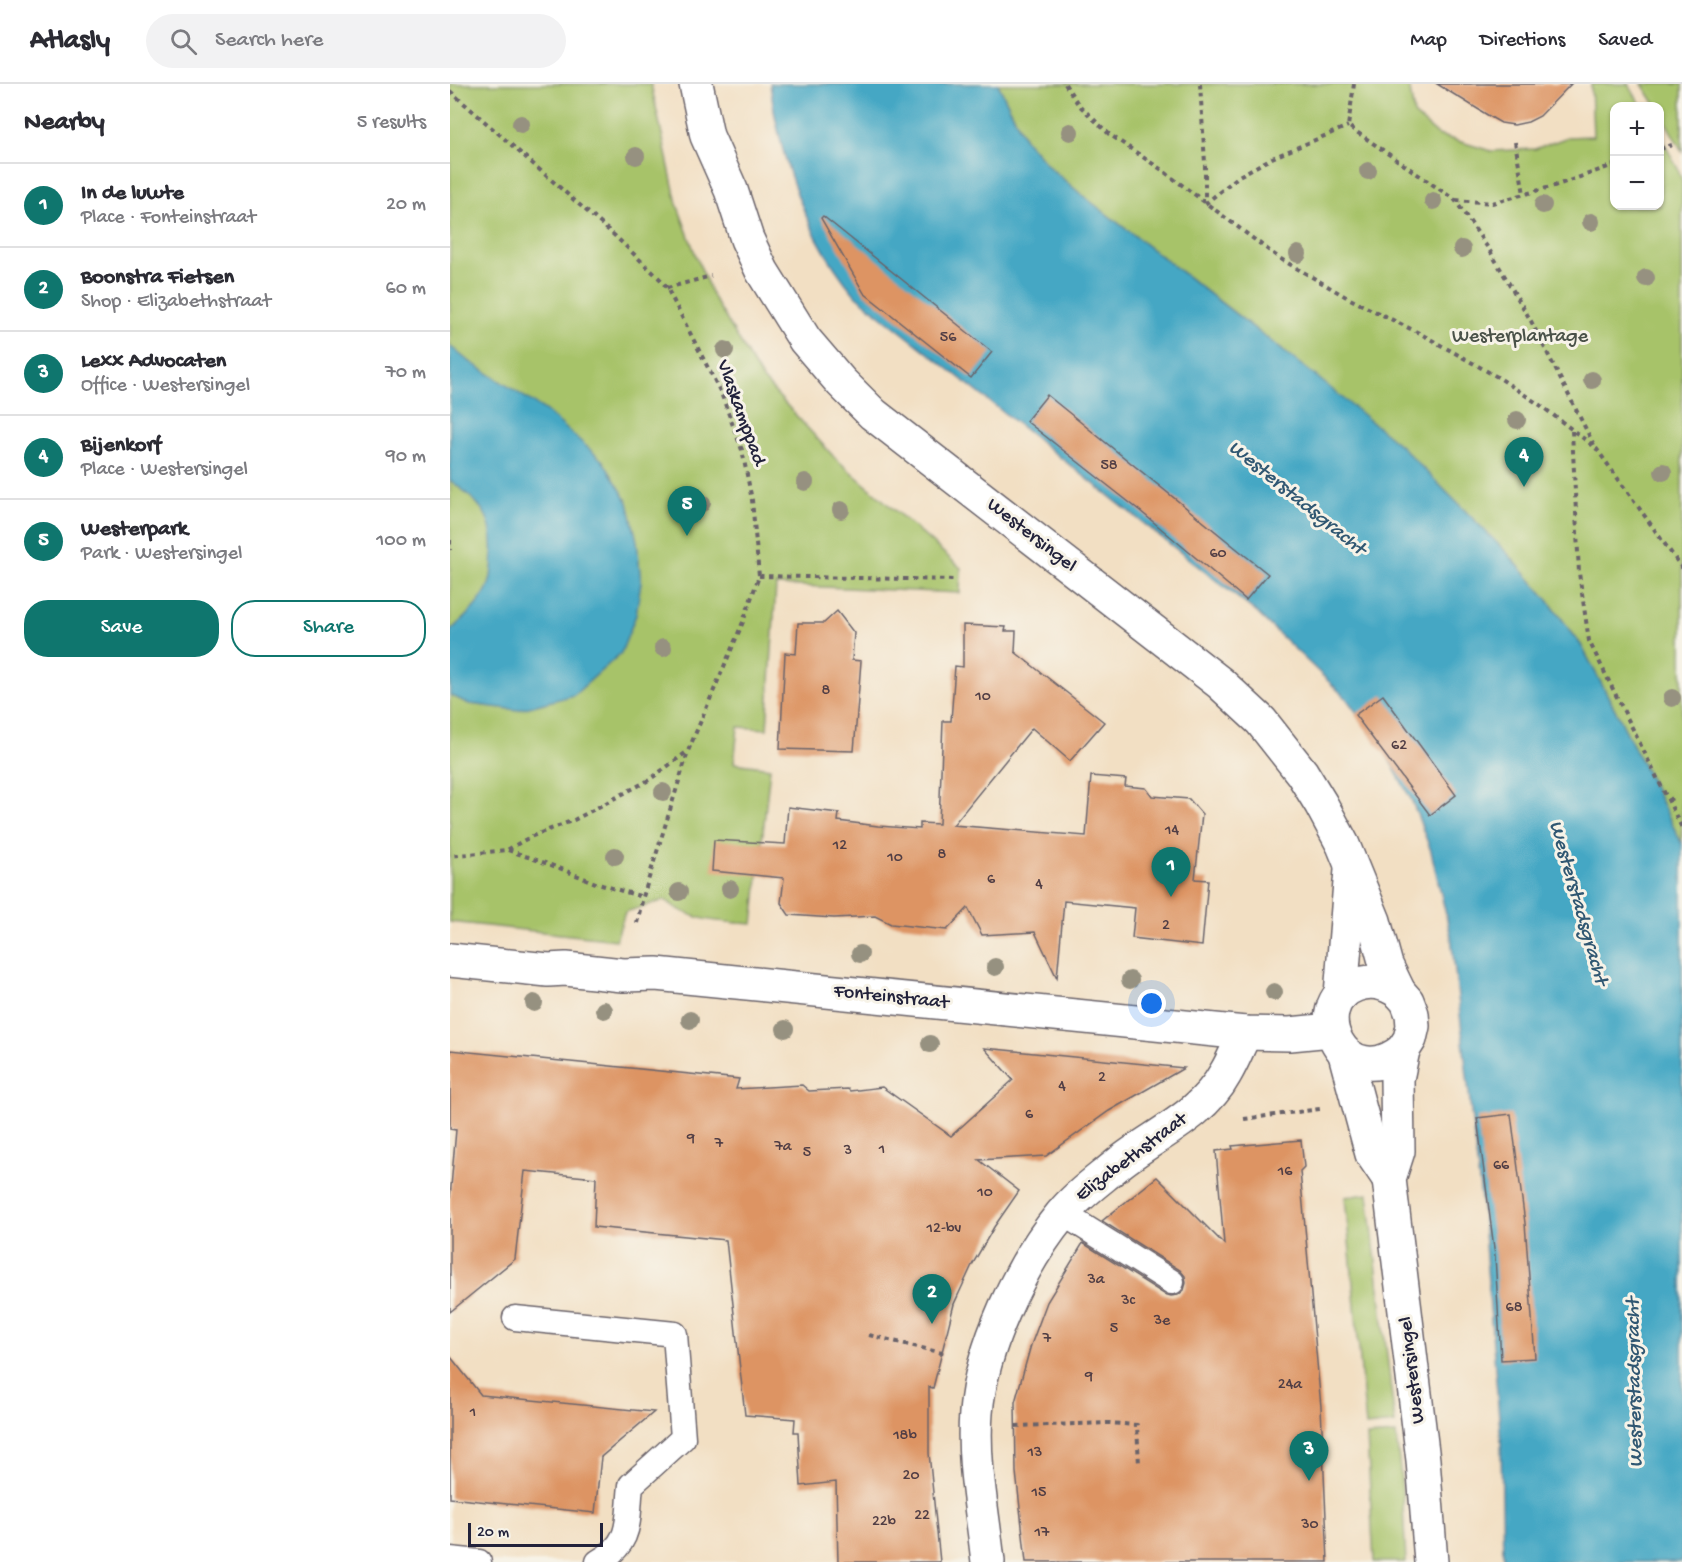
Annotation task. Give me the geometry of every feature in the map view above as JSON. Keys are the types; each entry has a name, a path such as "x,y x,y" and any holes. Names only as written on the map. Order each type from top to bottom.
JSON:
{"main road":[{"name":"Westersingel","path":"696,84 707,136 731,190 747,239 762,271 805,340 840,382 873,414 1177,647 1220,683 1253,714 1302,773 1343,845 1374,921 1386,965 1412,1014 1413,1026 1410,1039 1403,1050 1397,1079 1398,1150 1389,1179 1423,1460 1431,1562"},
{"name":"Westersingel","path":"718,84 726,132 731,190"},
{"name":"Westersingel","path":"1351,868 1341,995 1334,1006 1331,1018 1372,1154 1389,1179"},
{"name":"Fonteinstraat","path":"450,960 548,970 566,969 623,975 656,974 1245,1033 1290,1034 1338,1042"},
{"path":"1341,995 1351,987 1363,982 1388,985 1399,992"},
{"name":"Elizabethstraat","path":"988,1562 977,1459 978,1397 985,1365 1006,1305 1039,1244 1062,1214 1120,1162 1195,1110 1225,1075 1245,1033"},
{"path":"1338,1042 1356,1061 1368,1064 1393,1058 1403,1050"}],"lane":[{"path":"1062,1214 1172,1282"},
{"path":"515,1318 675,1334 683,1438 631,1485 626,1535 613,1553 598,1562"},
{"path":"450,1559 479,1562"}],"path":[{"path":"1065,84 1077,104 1109,134 1162,170 1279,258 1348,298 1421,334 1501,379 1596,448"},
{"path":"1200,84 1205,204"},
{"path":"1348,126 1354,84"},
{"name":"Vlaskamppad","path":"450,91 615,236 661,280 721,393 742,450 752,500 759,576 743,622 688,751 637,923"},
{"path":"1205,204 1239,176 1272,158 1348,126"},
{"path":"1348,126 1455,200 1490,251 1531,321 1596,448 1682,568"},
{"path":"1515,142 1524,194"},
{"path":"1664,147 1672,145"},
{"path":"1455,200 1492,203 1610,166"},
{"path":"667,288 711,276"},
{"path":"1572,430 1579,573 1589,641 1682,828"},
{"path":"450,540 450,550"},
{"path":"759,576 955,580"},
{"path":"450,856 507,850 530,837 574,820 649,780 688,751"},
{"path":"1668,800 1676,797"},
{"path":"507,850 560,868 597,884 643,897"},
{"path":"1236,1121 1324,1109"},
{"path":"869,1335 940,1353"},
{"path":"976,1428 1109,1423 1137,1425 1139,1465"}],"green space":[{"path":"450,84 651,84 677,204 696,256 713,297 761,377 835,458 961,568 960,593 776,585 767,729 738,727 734,763 770,768 753,924 696,917 665,900 625,912 616,940 450,922"},
{"name":"Westerplantage","path":"998,84 1409,84 1414,114 1438,135 1491,151 1535,149 1568,137 1593,136 1591,84 1628,84 1639,102 1610,102 1610,210 1664,210 1664,143 1682,181 1682,844 1581,645 1547,599 1508,554 1317,377 1082,195 1049,167 1025,139"},
{"path":"1642,84 1682,84 1682,151 1664,119 1664,102 1653,102"},
{"path":"1368,1194 1395,1423 1366,1426 1345,1197"},
{"path":"1396,1434 1406,1562 1374,1562 1367,1436"}],"water":[{"name":"Westerstadsgracht","path":"770,84 998,84 1025,139 1049,167 1317,377 1401,446 1508,554 1547,599 1581,645 1682,844 1682,1562 1503,1562 1501,1442 1482,1207 1451,936 1431,851 1412,801 1382,747 1346,698 1256,612 856,296 823,249 798,196 781,141"},
{"path":"450,346 467,360 545,410 603,461 628,502 637,541 641,582 636,615 621,653 574,695 518,710 469,704 450,695 450,631 475,606 487,589 490,582 492,553 491,532 486,516 475,501 450,480"}],"building":[{"path":"1437,84 1571,84 1540,116 1514,125 1501,123"},
{"path":"823,216 992,352 971,378 864,293 821,218"},
{"path":"1047,395 1268,574 1246,600 1139,510 1026,421"},
{"path":"837,611 854,633 852,660 861,661 854,751 780,749 785,653 796,654 798,623 824,623"},
{"path":"963,625 1006,627 1005,631 1016,631 1015,652 1104,722 1070,761 1032,728 953,825 1086,836 1091,776 1126,779 1125,786 1146,788 1152,796 1189,799 1202,814 1195,879 1208,880 1202,946 1132,938 1135,908 1064,901 1057,978 1035,932 982,935 968,908 947,930 891,924 875,916 834,918 789,915 781,903 784,878 712,871 714,840 785,844 788,807 839,813 838,821 878,826 920,829 920,823 939,824 943,721 951,721 955,666 963,667"},
{"path":"1383,695 1456,795 1430,815 1355,715"},
{"path":"984,1048 1184,1068 1109,1111 1046,1156 979,1160 1019,1191 994,1227 972,1265 954,1304 933,1388 929,1387 929,1453 940,1562 838,1562 836,1482 801,1486 798,1432 794,1432 795,1419 745,1415 726,1240 594,1227 596,1178 525,1171 515,1259 450,1312 450,1198 456,1130 450,1129 450,1050 739,1079 736,1089 802,1085 809,1091 848,1089 850,1091 882,1087 951,1136 1013,1080"},
{"path":"1511,1114 1525,1223 1535,1358 1501,1360 1495,1256 1477,1118"},
{"path":"1301,1140 1304,1167 1300,1171 1321,1407 1328,1562 1026,1562 1016,1472 1015,1402 1031,1345 1047,1302 1083,1243 1164,1294 1178,1295 1184,1290 1186,1283 1185,1276 1180,1270 1102,1221 1157,1177 1224,1244 1216,1151 1233,1149 1232,1146"},
{"path":"450,1356 481,1395 654,1412 601,1457 595,1513 450,1498"}],"place":[{"name":"Bijenkorf","path":"1524,487"},
{"name":"Westerpark","path":"687,536"},
{"name":"In de luwte","path":"1171,897"},
{"name":"Boonstra Fietsen","path":"932,1324"},
{"name":"Lexx Advocaten","path":"1309,1481"}]}
